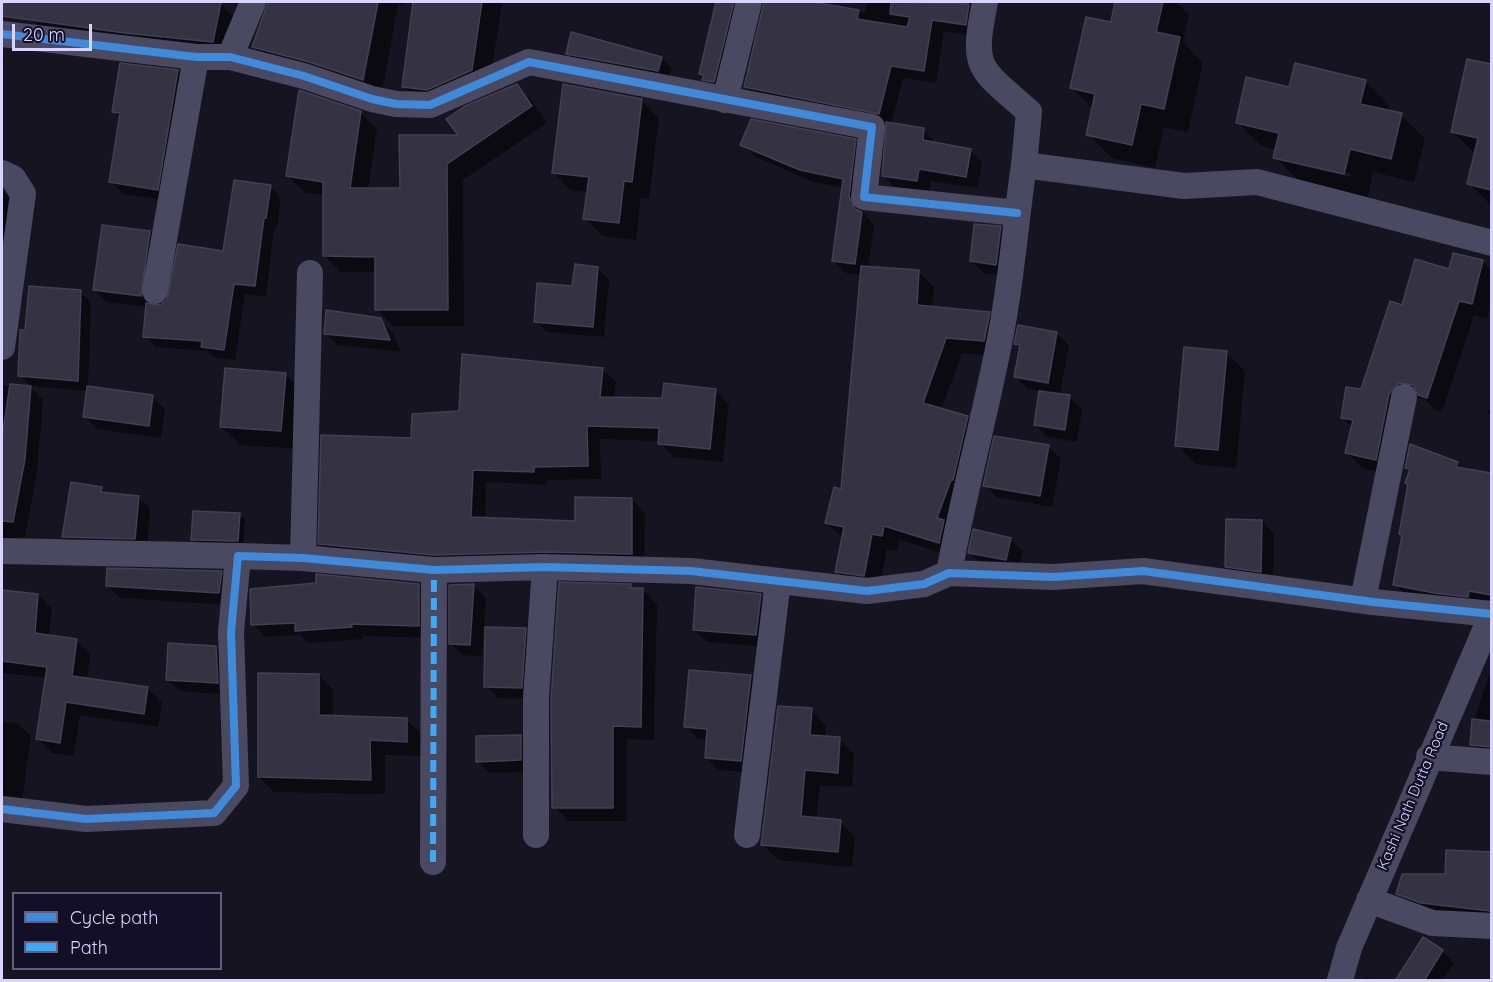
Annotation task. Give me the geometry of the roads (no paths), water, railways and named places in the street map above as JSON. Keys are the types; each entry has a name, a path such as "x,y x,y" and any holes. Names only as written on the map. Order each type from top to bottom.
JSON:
{"street":[{"path":"230,57 253,2"},
{"path":"725,100 749,2"},
{"path":"950,573 962,501 982,424 1002,326 1029,112 990,79 978,60 978,36 985,2"},
{"path":"2,34 196,57 230,57 304,76 372,99 396,104 430,105 529,62 872,127 864,197 1017,213"},
{"path":"155,291 196,57"},
{"path":"1024,165 1184,186 1257,182 1491,243"},
{"path":"2,173 13,178 23,194 21,222 2,347"},
{"path":"303,558 310,273"},
{"path":"1362,600 1404,397"},
{"path":"2,551 303,558 434,570 545,567 691,571 867,591 924,584 950,573 1053,577 1143,571 1362,600 1491,614"},
{"path":"2,809 86,819 214,813 236,786 231,632 238,556"},
{"path":"536,835 536,698 545,567"},
{"path":"433,862 434,570"},
{"path":"747,834 778,581"},
{"name":"Kashi Nath Dutta Road","path":"1340,981 1349,948 1491,614"},
{"path":"1429,757 1491,762"},
{"path":"1369,900 1432,923 1491,926"}]}
